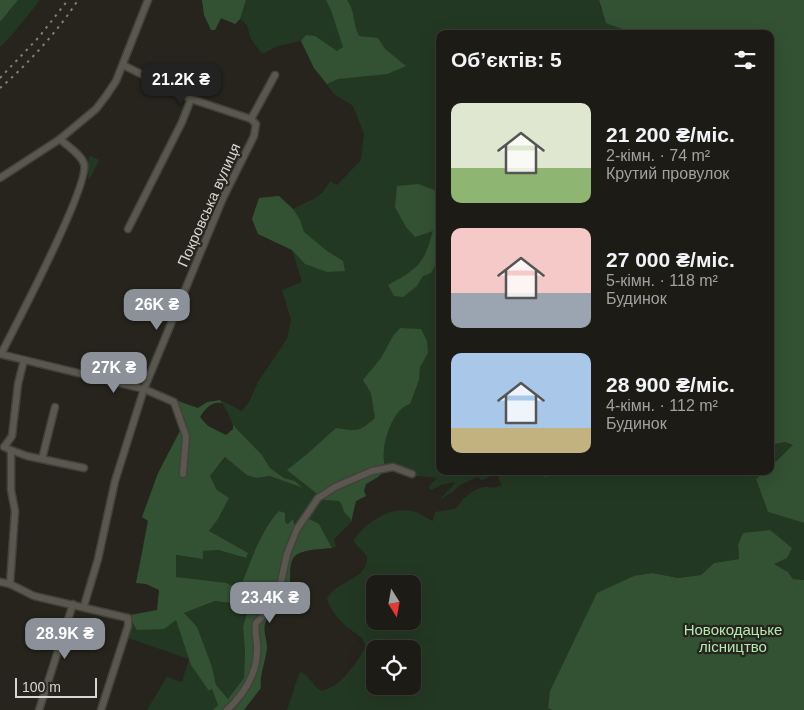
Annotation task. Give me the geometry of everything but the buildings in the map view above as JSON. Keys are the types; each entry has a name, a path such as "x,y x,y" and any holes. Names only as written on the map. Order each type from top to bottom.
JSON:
{"street":[{"path":"0,178 60,139 101,102 116,82 148,0"},
{"path":"123,65 191,98 251,119"},
{"name":"Покровська вулиця","path":"84,606 98,559 115,481 144,389 222,198 254,136 256,124 251,119 275,75"},
{"path":"128,228 182,122 191,98"},
{"path":"60,139 81,159 84,170 75,201 67,219 1,354 144,389 174,402 186,436 183,474"},
{"path":"24,360 15,402 12,436 2,446 11,451 84,468"},
{"path":"42,459 56,407"},
{"path":"10,584 15,511 10,490 11,451"},
{"path":"227,710 246,689 254,670 258,652 256,623 276,598 287,554 297,529 309,509 318,498 335,487 372,471 393,467 412,474"},
{"path":"0,582 10,584 34,596 84,606 128,618 128,626 101,710"},
{"path":"39,710 73,604"}],"green space":[{"path":"0,0 18,0 0,22"},
{"path":"18,0 40,0 0,47 0,22"},
{"path":"202,0 599,0 601,10 622,30 436,30 436,475 493,475 482,480 477,477 458,486 453,492 440,499 455,482 441,485 431,490 428,487 437,478 417,476 412,478 409,474 386,469 378,477 366,484 364,491 366,496 356,501 351,522 334,539 336,547 332,548 319,524 300,527 294,524 271,520 263,533 239,589 248,597 248,611 243,626 244,678 228,700 216,685 212,667 184,613 215,601 231,603 176,577 176,555 203,559 203,551 218,550 245,558 248,554 209,531 229,498 217,490 210,476 226,457 257,478 270,476 302,487 295,481 284,478 270,468 262,455 233,425 220,400 242,411 249,402 258,382 287,339 291,320 282,290 302,282 292,250 258,234 252,219 259,198 279,196 293,209 322,193 330,181 337,185 361,160 364,134 353,106 334,94 314,68 301,41 278,46 262,54 251,39 247,25 240,19 235,24 221,18 215,30 211,30 204,15"},
{"path":"202,0 246,0 240,19 235,24 221,18 215,30 211,30 204,15"},
{"path":"326,0 347,0 350,4 359,36 378,38 385,49 406,66 387,74 338,79 327,84 314,68 301,41 306,35 315,36 337,51 343,47"},
{"path":"599,0 804,0 804,523 768,512 756,479 760,475 774,475 774,463 793,445 785,442 774,444 774,30 622,30 606,23"},
{"path":"90,156 99,160 89,180 87,163"},
{"path":"418,184 436,191 436,264 431,273 423,276 417,286 403,297 394,296 388,285 419,264 433,231 415,237 406,227 395,207 397,186"},
{"path":"279,196 293,209 300,220 304,232 327,251 343,261 345,271 327,272 305,264 292,250 258,234 252,219 259,198"},
{"path":"400,328 421,329 427,341 428,353 420,367 419,380 410,404 400,410 388,430 384,447 386,469 378,477 366,484 364,491 366,496 356,501 351,522 339,501 325,500 287,470 336,428 361,429 375,418 371,393 363,380 381,358 393,336"},
{"path":"175,400 198,408 207,402 220,400 222,403 212,404 200,417 208,426 226,435 233,429 233,425 262,455 270,468 284,478 295,481 303,488 270,476 257,478 247,475 225,457 210,476 217,490 229,498 209,531 248,553 246,558 218,550 203,551 203,559 176,555 176,577 226,583 239,589 266,528 279,511 285,513 285,522 288,524 293,519 294,524 300,527 307,518 319,524 332,548 303,552 293,559 290,568 289,590 265,624 264,630 267,647 261,688 244,710 213,710 218,705 212,689 209,691 191,665 176,620 164,629 137,630 130,618 130,615 157,610 159,590 146,584 136,583 148,521 142,517 158,473 182,427","holes":["239,590 248,597 248,611 243,626 244,678 228,699 216,685 212,667 197,627 184,613 215,601 231,603 238,598"]},
{"path":"785,442 795,445 774,463 774,444"},
{"path":"498,475 540,475 546,477 552,475 760,475 756,479 768,512 804,523 804,580 793,579 788,572 738,545 739,559 714,563 701,575 678,578 652,573 548,707 552,710 287,710 301,672 322,691 340,681 364,651 365,645 362,639 338,618 327,599 337,588 363,570 367,556 354,542 354,539 366,526 381,516 407,510 416,512 433,521 435,512 455,509 472,492 485,487 502,485"},
{"name":"Новокодацьке лісництво","path":"770,530 792,548 787,558 774,564 788,572 793,579 804,580 804,710 552,710 548,708 550,691 597,593 634,576 652,573 678,578 701,575 714,563 739,559 738,545 743,533"},
{"path":"130,618 176,620 189,659 125,637"},
{"path":"189,659 191,665 210,691 212,689 218,705 213,710 147,710 167,677 182,682"}],"railway":[{"path":"0,78 39,37 68,0"},
{"path":"0,88 42,47 78,0"}]}
